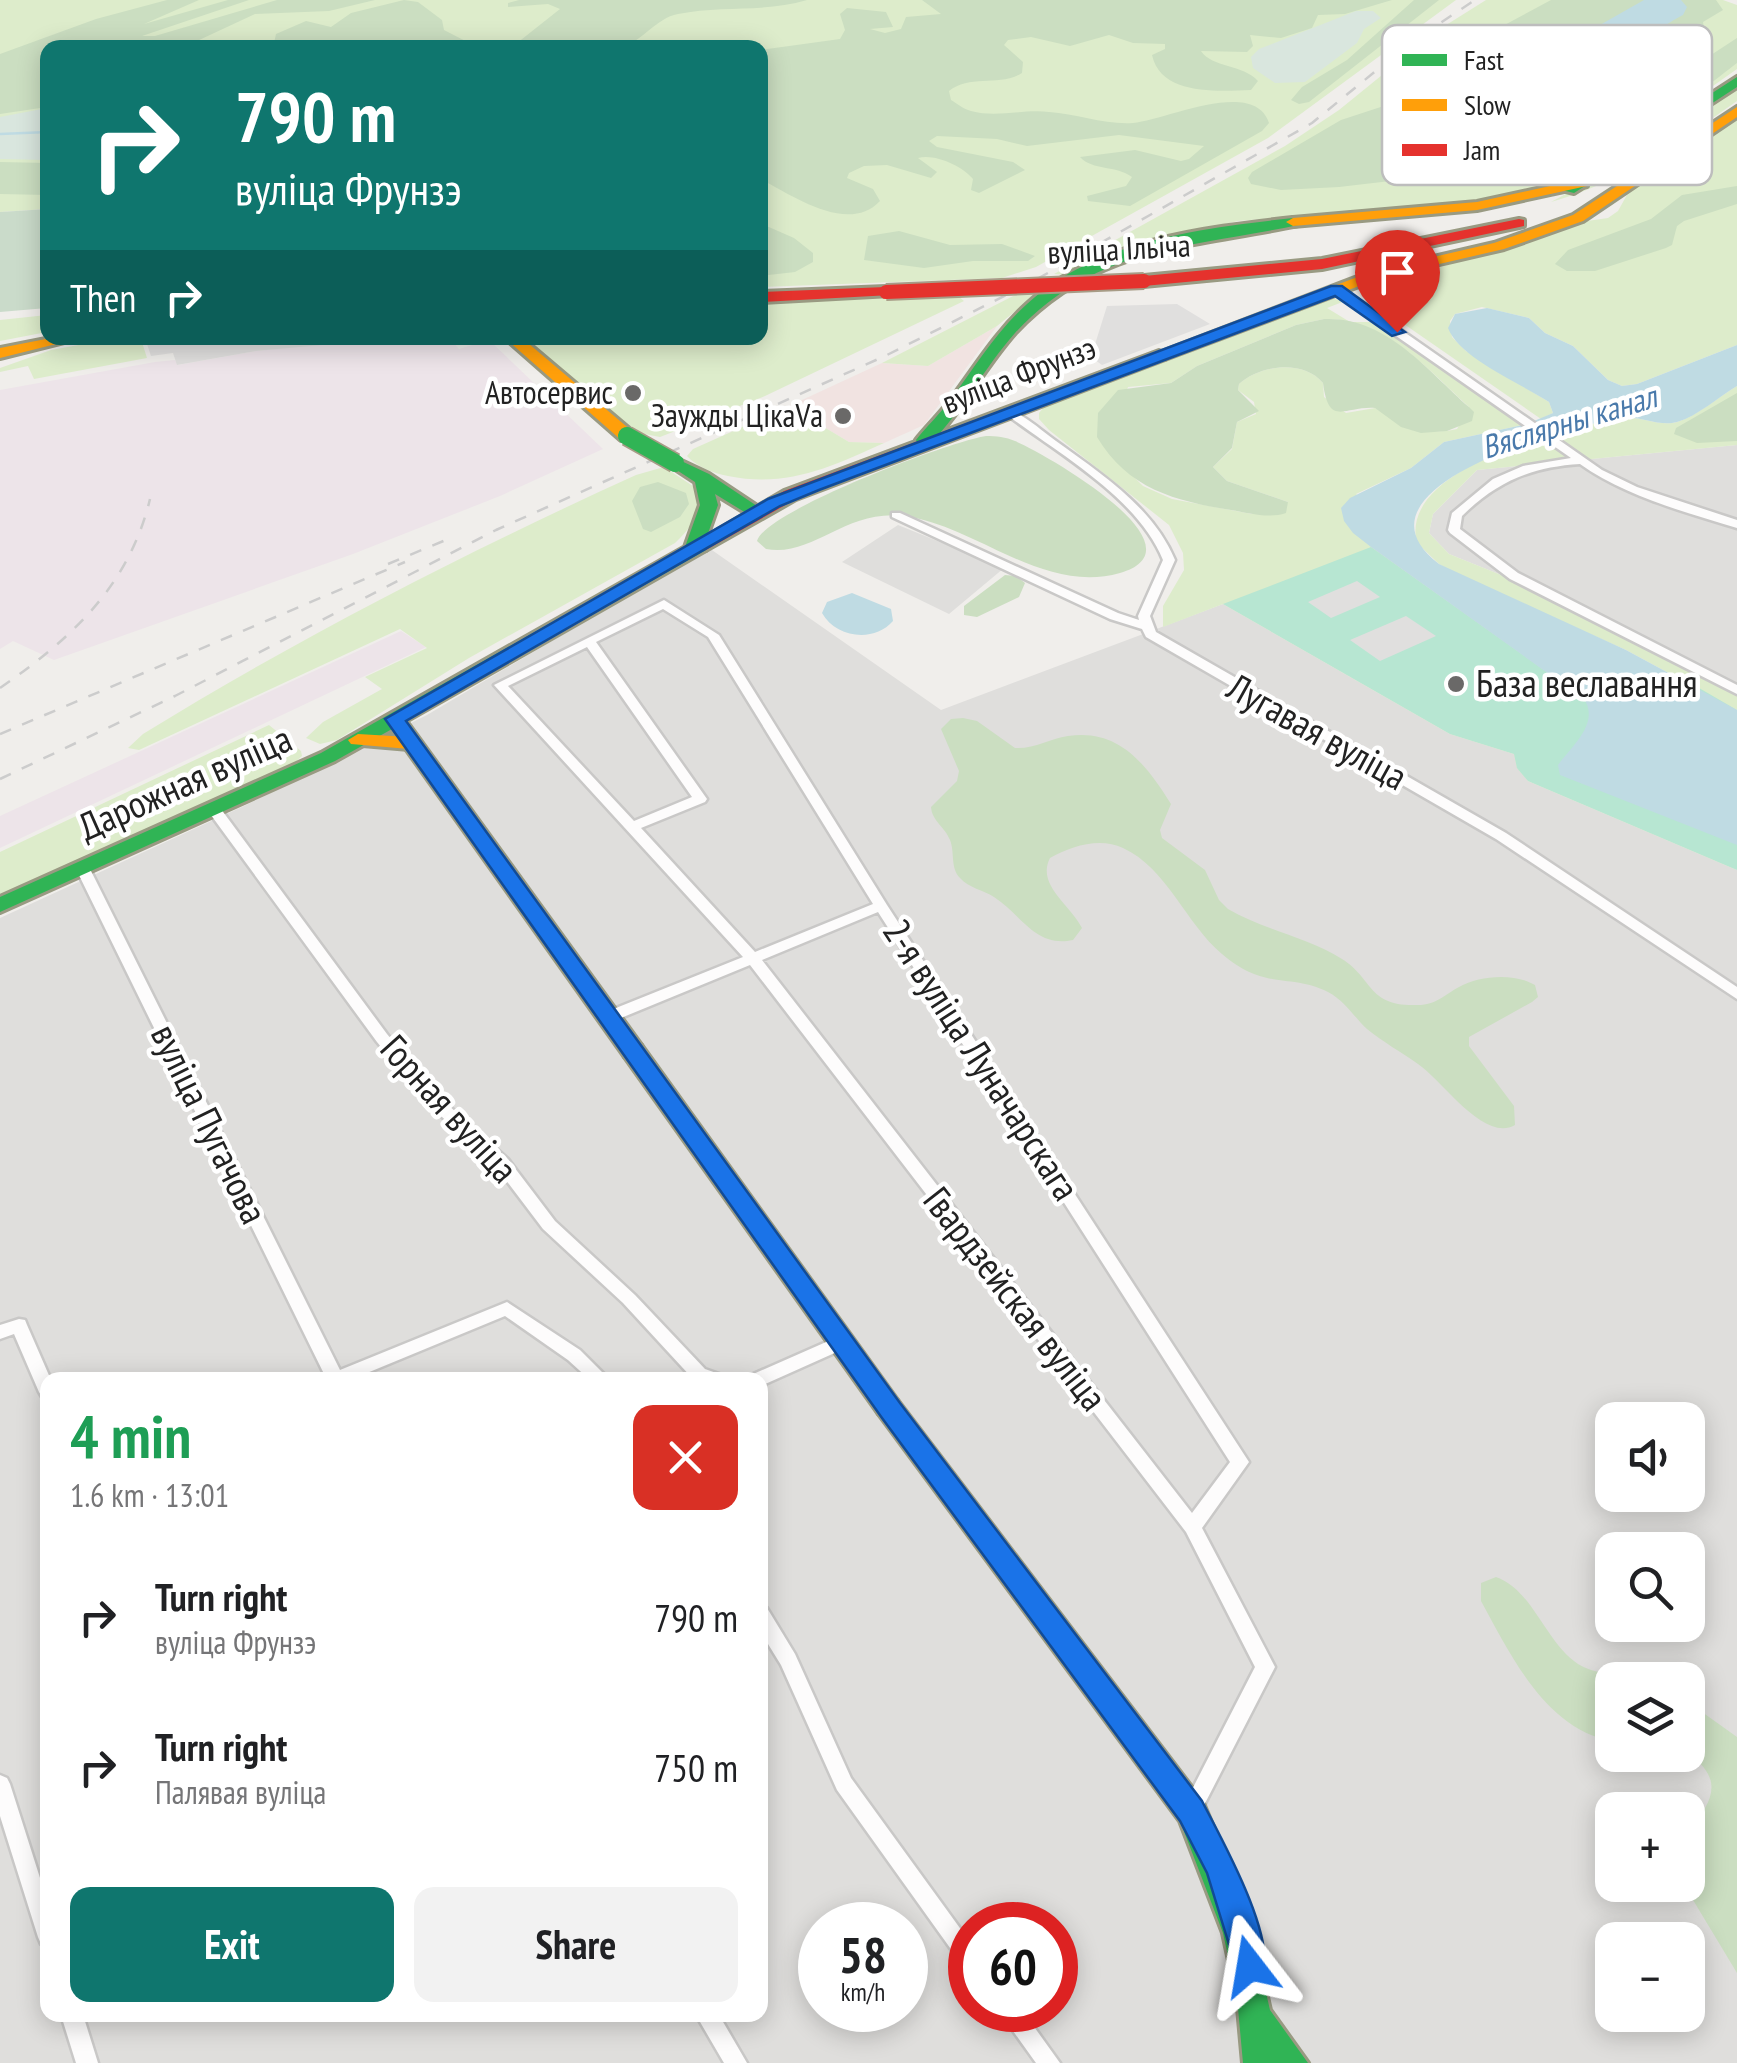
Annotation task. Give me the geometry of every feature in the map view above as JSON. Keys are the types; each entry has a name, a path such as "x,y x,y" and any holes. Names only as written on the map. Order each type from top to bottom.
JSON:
{"main road":[{"path":"1712,97 1737,81"},
{"name":"вуліца Фрунзэ","path":"1712,127 1737,110"},
{"path":"913,450 955,413 1026,312 1053,292 1119,260 1231,230 1480,206 1573,185"},
{"name":"вуліца Ільіча","path":"1477,232 1578,185"},
{"name":"вуліца Ільіча","path":"768,297 1144,281 1282,269 1435,243 1520,223 1620,185"},
{"name":"вуліца Фрунзэ","path":"395,719 790,495 1378,274 1531,236 1602,204 1624,185"},
{"path":"1405,214 1438,224 1440,236 1435,243"},
{"path":"0,353 40,345"},
{"path":"521,345 627,436 757,512"},
{"path":"968,394 1011,413"},
{"path":"693,548 711,508 712,494 703,478"},
{"path":"395,719 842,1342 1191,1811 1221,1870 1245,1938 1260,2021 1259,2063"},
{"name":"Дарожная вуліца","path":"0,904 213,808 395,719"},
{"path":"358,740 384,738 409,743"},
{"path":"1260,2021 1292,2063"}],"street":[{"path":"1337,290 1580,462 1633,489 1737,524"},
{"path":"1011,413 1140,513 1162,536 1168,568 1149,605 1145,626"},
{"path":"1580,462 1531,465 1502,475 1456,515 1454,530 1514,576 1737,690"},
{"name":"Лугавая вуліца","path":"896,515 1114,616 1145,626 1150,634 1200,666 1501,836 1737,994"},
{"name":"2-я вуліца Луначарскага","path":"589,641 664,604 713,635 881,906 1240,1462 1192,1527"},
{"path":"589,641 700,798 632,827"},
{"name":"Гвардзейская вуліца","path":"589,641 500,685 752,957 1192,1527 1264,1667 1191,1811"},
{"name":"Горная вуліца","path":"213,808 382,1038 432,1099 502,1163 550,1225 628,1299 695,1372"},
{"name":"вуліца Пугачова","path":"82,867 331,1372"},
{"path":"611,1016 881,906"},
{"path":"354,1372 507,1308 592,1372"},
{"path":"0,1332 19,1325 40,1374"},
{"path":"768,1375 842,1342"},
{"path":"768,1627 788,1660 844,1784 948,1928"},
{"path":"0,1784 40,1912"},
{"path":"74,2022 87,2063"},
{"path":"711,2022 736,2063"},
{"path":"1025,2032 1049,2063"}],"shaded area":[{"path":"1356,11 1373,11 1381,18 1364,29 1357,43 1305,82 1275,83 1253,68 1251,57 1259,49"},
{"path":"40,109 40,160 0,159 0,117"},
{"path":"1177,304 1210,324 1102,365 1091,357 1107,306"},
{"path":"997,326 924,425 884,443 849,442 789,406 882,363 928,366"},
{"path":"147,345 322,345 256,351 177,365 173,353 151,356"},
{"path":"314,345 456,345 459,349 494,345 603,449 500,496 353,554 54,660 13,641 0,649 0,390 155,362 175,360 178,365"},
{"path":"1737,445 1737,689 1600,615 1449,554 1429,533 1433,514 1477,470"},
{"path":"898,525 1004,568 949,614 842,562"},
{"path":"709,548 941,710 1223,604 1450,734 1514,754 1528,781 1737,870 1737,2063 0,2063 0,918 244,806 427,715"},
{"path":"1357,581 1380,597 1331,618 1308,602"},
{"path":"1406,616 1436,636 1380,661 1350,640"},
{"path":"401,631 426,647 0,848 0,816"}],"green space":[{"path":"0,0 1456,0 1422,25 1382,25 1382,54 1268,138 1036,267 1002,278 768,287 768,40 40,40 40,209 0,212"},
{"path":"167,0 199,0 144,24 228,0 249,0 142,36 155,36 277,0 375,0 329,11 255,14 199,40 40,40 40,108 0,114 0,54 96,19"},
{"path":"404,0 418,2 442,20 444,30 463,40 275,40 276,34 306,21 331,27 351,13"},
{"path":"807,0 678,14 636,40 521,40 560,9 548,4 508,7 508,3"},
{"path":"922,0 1392,0 1345,14 1318,15 1312,28 1281,38 1250,35 1253,46 1247,52 1201,51 1212,60 1252,76 1258,81 1251,90 1208,90 1179,84 1157,68 1152,55 1165,49 1165,44 1133,43 1109,35 1070,46 1031,37 1008,40 1004,45 1023,62 1022,73 966,83 949,91 951,100 981,113 1049,112 1133,123 1228,102 1246,103 1260,110 1269,123 1262,131 1130,206 1088,201 1087,196 1126,186 1132,177 1080,157 1135,150 1181,161 1204,146 1119,135 1027,146 997,139 937,136 929,141 937,147 1013,162 1025,170 979,193 971,190 973,179 968,174 940,159 918,158 937,172 931,178 887,165 864,166 847,178 873,189 880,201 852,214 820,209 768,183 768,49 840,39 845,30 840,14 847,8 886,12 893,27 870,29 885,33 901,29 906,17 941,14"},
{"path":"1414,0 1439,0 1407,25 1386,25"},
{"path":"1486,0 1723,0 1737,5 1737,69 1712,87 1712,25 1446,25"},
{"path":"1551,0 1716,0 1723,10 1703,25 1504,25"},
{"path":"1382,29 1382,45 1309,102 1299,104 1291,100 1302,87 1347,60"},
{"path":"1737,38 1737,63 1712,82 1712,54"},
{"path":"1382,75 1382,185 1545,185 1467,202 1238,221 1141,244 1068,275 1054,274 1285,146"},
{"path":"1737,88 1737,101 1712,118 1712,105"},
{"path":"1382,107 1382,182 1281,190 1251,184 1248,178 1252,172 1341,120"},
{"path":"1737,117 1737,345 1637,384 1622,386 1608,380 1573,346 1545,333 1529,318 1482,307 1455,314 1450,321 1452,337 1466,351 1549,402 1553,413 1541,419 1362,295 1369,282 1441,267 1580,222 1608,218 1639,185 1712,185 1712,134"},
{"path":"0,162 40,163 40,195 0,194"},
{"path":"1582,185 1600,185 1577,194 1551,202"},
{"path":"1737,186 1737,204 1684,221 1677,226 1672,245 1666,248 1595,271 1567,271 1555,264 1568,250 1651,219 1682,195"},
{"path":"40,209 40,309 0,312 0,212"},
{"path":"768,227 794,238 813,253 813,262 795,272 768,275"},
{"path":"899,231 950,245 1002,244 1035,256 1028,261 973,261 924,268 864,260 868,236"},
{"path":"1034,292 997,326 928,366 882,363 1019,293"},
{"path":"957,295 964,301 765,396 660,437 634,432 531,345 768,345 768,303"},
{"path":"1330,298 1345,301 1327,308 1350,322 1377,322 1527,424 1444,442 1411,468 1356,494 1578,694 1581,786 1737,870 1528,781 1517,768 1514,754 1450,734 1223,604 1163,627 1163,606 1184,570 1183,553 1169,525 1049,430 1039,419 1044,407","holes":["1324,319 1366,327 1404,348 1469,407 1457,429 1424,430 1375,408 1346,413 1324,397 1323,383 1315,375 1281,367 1258,372 1239,384 1238,390 1254,402 1256,414 1237,422 1232,449 1213,467 1227,481 1288,502 1252,514 1172,499 1143,486 1104,447 1128,387 1171,383 1197,366 1296,325"]},
{"path":"40,316 40,333 0,341 0,320"},
{"path":"1324,319 1367,326 1404,348 1474,412 1472,421 1447,431 1421,433 1401,427 1375,408 1334,410 1329,406 1323,383 1304,370 1281,367 1258,372 1239,384 1238,390 1259,411 1237,422 1232,448 1213,467 1227,481 1288,502 1286,513 1272,515 1191,502 1155,490 1123,469 1097,437 1098,413 1118,390 1171,383 1197,366 1296,325"},
{"path":"78,345 143,345 147,358 34,379 28,366 0,372 0,368"},
{"path":"1737,386 1737,445 1477,470 1433,514 1429,533 1449,554 1600,615 1737,689 1737,710 1626,650 1458,575 1439,564 1417,543 1418,516 1433,493 1459,472 1492,455 1598,422 1630,418 1677,422"},
{"path":"1737,393 1737,441 1697,443 1674,434 1676,428"},
{"path":"789,406 849,442 884,443 808,473 770,479 717,473 687,456 693,449"},
{"path":"986,436 1008,439 1031,449 1112,502 1134,523 1145,543 1142,560 1120,573 1066,575 1039,568 937,524 888,515 850,524 784,550 766,549 757,541 768,528 791,513 861,479"},
{"path":"664,467 699,490 694,520 675,543 469,658 337,740 320,744 306,738 323,722 382,689 365,677 427,648 400,629 139,750 128,748 143,734 203,698 386,597 573,504 636,475"},
{"path":"658,482 686,493 689,504 680,517 651,532 643,529 632,501 640,487"},
{"path":"1371,547 1578,694 1675,674 1737,710 1737,870 1528,781 1517,768 1514,754 1450,734 1223,604"},
{"path":"1005,575 1016,576 1025,583 1019,597 977,617 964,615 964,606"},
{"path":"951,719 977,721 1015,748 1086,735 1117,744 1142,764 1171,804 1160,830 1162,838 1205,870 1219,900 1228,909 1342,959 1380,997 1418,1005 1487,978 1508,977 1535,985 1538,997 1532,1002 1469,1037 1469,1046 1514,1106 1515,1125 1503,1128 1477,1118 1428,1072 1367,1029 1328,992 1264,977 1237,965 1209,942 1152,869 1123,848 1105,843 1086,844 1050,858 1047,868 1051,886 1082,928 1073,940 1039,935 1004,904 972,887 957,874 950,840 931,807 957,781 959,771 941,729"},
{"path":"269,725 301,751 302,756 290,767 0,897 0,852"},
{"path":"1496,1577 1509,1584 1530,1604 1556,1643 1578,1664 1595,1671 1595,1736 1568,1722 1533,1687 1481,1601 1481,1583"},
{"path":"1705,1714 1737,1737 1737,1973 1694,1902 1705,1902 1705,1808 1711,1791"}],"water":[{"path":"1644,0 1681,0 1687,7 1683,15 1667,25 1600,25"},
{"name":"Вяслярны канал","path":"1487,308 1529,318 1545,333 1573,346 1608,380 1622,386 1637,384 1737,345 1737,386 1700,411 1670,423 1623,418 1597,423 1475,464 1440,486 1418,510 1416,536 1439,564 1626,650 1737,710 1737,845 1560,775 1558,765 1577,742 1589,717 1584,699 1371,547 1344,521 1341,508 1350,498 1411,468 1444,442 1527,424 1553,413 1549,402 1478,360 1454,339 1448,328 1455,314"},
{"path":"852,593 891,609 893,621 866,635 836,628 822,613 827,602"}],"waterway":[{"path":"0,134 40,132"}],"railway":[{"path":"1437,25 1475,0"},
{"path":"0,779 175,696 496,530 885,356 1032,282 1312,123 1382,66"},
{"path":"0,688 50,650 94,608 128,558 150,499"},
{"path":"388,564 453,537"},
{"path":"0,734 405,562"}],"traffic: fast":[{"path":"1712,97 1737,81"},
{"path":"1569,190 1577,185"},
{"path":"924,440 1008,332 1035,304 1067,282 1102,264 1178,240 1293,222"},
{"path":"627,436 675,463"},
{"path":"675,463 757,512"},
{"path":"693,549 709,505 703,478"},
{"path":"633,1051 395,719 700,546"},
{"path":"0,905 328,757 395,719"},
{"path":"888,1407 1191,1811 1239,1933 1253,1997 1259,2063"},
{"path":"1260,2021 1292,2063"}],"traffic: slow":[{"path":"1712,128 1737,111"},
{"path":"1293,222 1477,206 1573,185"},
{"path":"1159,356 1378,274 1499,246 1578,218 1627,185"},
{"path":"0,353 40,345"},
{"path":"521,345 627,436"},
{"path":"358,740 409,743"}],"traffic: jam":[{"path":"1144,281 1322,264 1519,223"},
{"path":"886,292 1144,281"},
{"path":"768,297 886,292"},
{"path":"700,546 790,495 1159,356"},
{"path":"633,1051 888,1407"}],"place":[{"name":"Автосервис","path":"633,393"},
{"name":"Заужды ЦікаVа","path":"843,416"},
{"name":"База веславання","path":"1456,684"}],"route":[{"path":"1250,1966 1245,1938 1221,1870 1191,1811 891,1411 395,719 774,502 813,486 1337,290 1397,332"}]}
